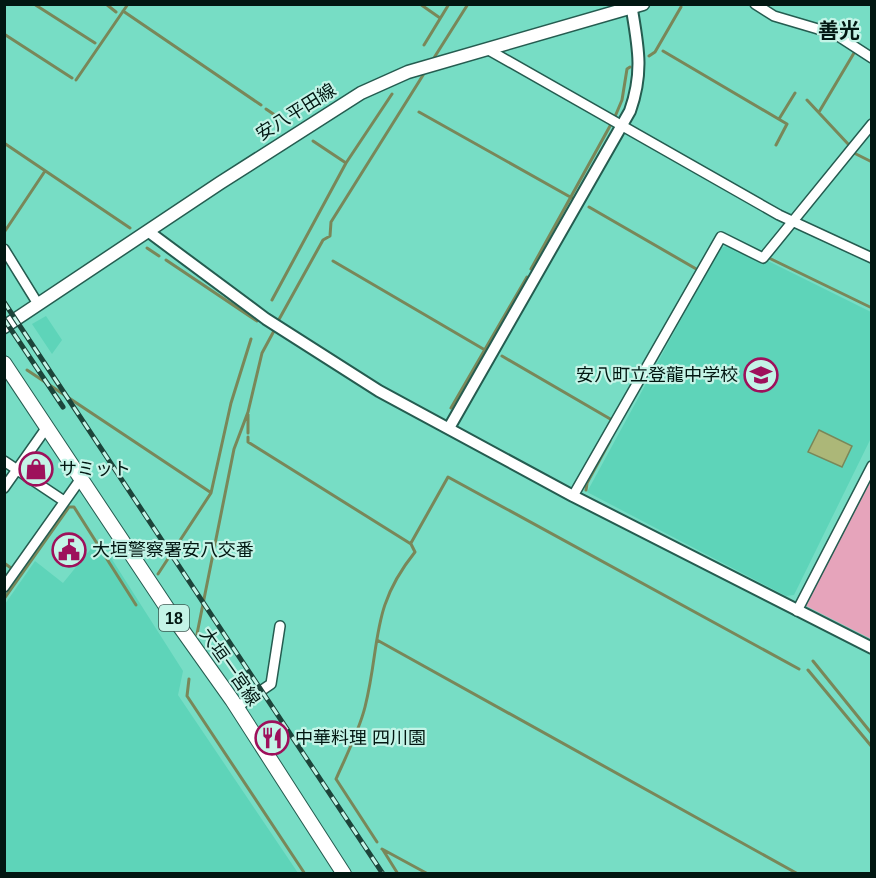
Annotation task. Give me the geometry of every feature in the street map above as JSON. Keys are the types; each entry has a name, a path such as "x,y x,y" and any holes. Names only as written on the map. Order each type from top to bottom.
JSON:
{"main road":[{"name":"安八平田線","path":"4,327 328,112 361,93 408,72 635,6"},
{"name":"大垣一宮線","path":"4,363 173,617 237,707 344,873"}],"street":[{"path":"755,4 774,16 835,34 872,58"},
{"path":"449,428 622,127 638,86 640,62 635,6"},
{"path":"487,49 779,215 872,258"},
{"path":"573,496 721,237 763,258 872,124"},
{"path":"149,232 286,333 379,391 573,496 872,648"},
{"path":"4,249 38,304"},
{"path":"4,488 47,427"},
{"path":"4,462 64,501"},
{"path":"797,610 872,466"},
{"path":"4,587 82,477"},
{"path":"237,707 271,684 280,626"}],"shaded area":[{"name":"安八町立登龍中学校","path":"727,246 762,262 766,260 871,312 871,438 794,595 786,596 587,492 720,248"},
{"path":"46,316 62,340 52,354 32,324"},
{"path":"819,430 852,446 842,467 808,452"},
{"path":"871,473 871,639 806,606"},
{"path":"99,539 183,671 178,695 298,873 5,873 5,604 35,561 63,583"}],"waterway":[{"path":"34,4 95,43"},
{"path":"106,4 116,12"},
{"path":"76,80 128,4"},
{"path":"420,4 440,18"},
{"path":"424,45 449,4"},
{"path":"432,61 468,4"},
{"path":"649,56 655,52 681,7"},
{"path":"123,11 261,105"},
{"path":"4,34 72,78"},
{"path":"663,51 787,124 776,145"},
{"path":"819,112 854,53"},
{"path":"614,119 622,100 627,69 630,67"},
{"path":"277,323 323,240 330,236 331,222 425,72"},
{"path":"779,119 795,93"},
{"path":"272,300 346,163 392,94"},
{"path":"807,100 849,145"},
{"path":"266,109 288,124"},
{"path":"419,112 572,198"},
{"path":"531,269 610,126"},
{"path":"313,141 346,163"},
{"path":"4,143 130,228"},
{"path":"854,153 872,162"},
{"path":"5,231 45,171"},
{"path":"589,207 698,270"},
{"path":"147,248 159,256"},
{"path":"769,258 872,308"},
{"path":"166,260 257,321"},
{"path":"333,261 485,350"},
{"path":"451,408 527,277"},
{"path":"197,634 234,449 248,412 262,353 275,329"},
{"path":"158,574 211,493 231,403 251,339"},
{"path":"502,356 612,420"},
{"path":"27,370 210,492"},
{"path":"248,414 248,433"},
{"path":"248,437 248,442 411,544 415,552 390,591 379,626 365,707 336,779 377,842"},
{"path":"586,490 587,483 610,441"},
{"path":"411,543 448,477 799,669"},
{"path":"4,599 69,507 74,507 136,605"},
{"path":"4,563 11,568"},
{"path":"377,640 798,874"},
{"path":"813,661 872,734"},
{"path":"808,670 872,747"},
{"path":"189,679 187,696 305,874"},
{"path":"382,849 428,874"},
{"path":"383,850 398,874"}],"railway":[{"path":"4,302 383,874"},
{"path":"4,319 63,407"}],"place":[{"name":"安八町立登龍中学校","path":"761,375"},
{"name":"サミット","path":"36,469"},
{"name":"大垣警察署安八交番","path":"69,550"},
{"name":"中華料理 四川園","path":"272,738"}],"district":[{"name":"善光","path":"839,31"}]}
